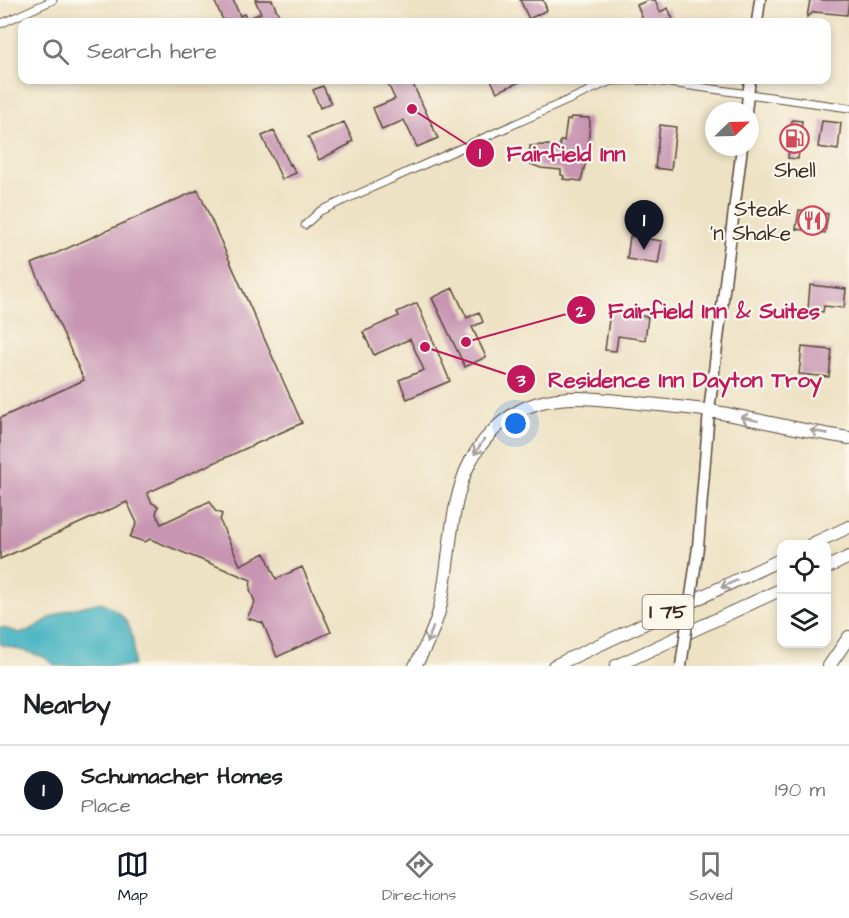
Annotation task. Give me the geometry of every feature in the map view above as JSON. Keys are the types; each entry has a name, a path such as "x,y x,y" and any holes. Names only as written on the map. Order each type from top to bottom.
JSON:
{"highway":[{"path":"415,666 435,624 442,600 456,500 466,472 474,454 486,438 499,425 519,411 537,403 562,397 589,398 709,411 849,438"},
{"path":"821,540 849,527"},
{"path":"831,566 849,557"},
{"name":"I 75","path":"554,666 777,561"},
{"name":"I 75","path":"616,666 777,591"},
{"path":"829,666 849,637"}],"main road":[{"path":"758,18 760,0"},
{"path":"747,102 749,84"},
{"path":"681,666 698,547 709,411 741,156"}],"street":[{"path":"0,24 53,0"},
{"path":"305,225 320,211 604,84"},
{"path":"675,84 849,108"}],"water":[{"path":"102,602 120,614 129,627 134,647 133,666 56,666 44,657 0,644 0,627 20,633 30,631 67,610"}],"building":[{"path":"214,0 233,0 240,16 244,14 246,18 222,18"},
{"path":"255,0 272,0 280,18 249,18 261,13"},
{"path":"520,0 543,0 547,10 529,18"},
{"path":"655,0 660,12 668,8 672,18 642,18 637,5"},
{"path":"810,0 849,0 847,15 814,12 807,17"},
{"path":"388,84 413,84 438,138 417,147 404,120 382,130 373,108 395,99"},
{"path":"493,84 515,84 497,92"},
{"path":"323,86 331,103 320,108 313,90"},
{"path":"571,117 589,118 590,122 587,157 581,181 563,179 561,170 541,168 528,163 530,146 560,146 560,141 564,141 567,120"},
{"name":"Shell","path":"792,120 802,121 798,159 788,158"},
{"path":"822,121 841,123 838,150 818,147"},
{"path":"344,122 353,141 319,160 308,137"},
{"path":"660,125 676,127 671,170 655,168"},
{"path":"274,131 296,173 282,179 262,136"},
{"path":"198,190 302,423 147,493 152,503 158,506 156,514 161,524 210,501 215,511 222,514 220,521 240,565 265,553 276,579 302,567 331,632 277,657 263,623 247,618 255,602 250,590 251,580 150,539 145,542 130,537 137,523 127,502 0,559 0,418 84,380 32,264"},
{"name":"Steak 'n Shake","path":"799,210 828,214 825,233 796,229"},
{"path":"630,236 662,241 658,264 627,259"},
{"path":"810,285 846,289 844,308 824,306 823,312 808,310"},
{"path":"453,288 467,318 479,312 483,322 472,327 486,357 465,367 432,298"},
{"path":"417,303 450,381 407,399 399,380 424,370 410,339 374,355 363,332 399,316 397,312"},
{"path":"610,312 648,317 645,340 618,336 616,351 605,350"},
{"path":"802,347 832,350 829,377 799,374"}],"place":[{"name":"Fairfield Inn","path":"412,109"},
{"name":"Shell","path":"795,139"},
{"name":"Steak 'n Shake","path":"812,221"},
{"name":"Schumacher Homes","path":"644,250"},
{"name":"Fairfield Inn & Suites","path":"466,342"},
{"name":"Residence Inn Dayton Troy","path":"425,347"}]}
